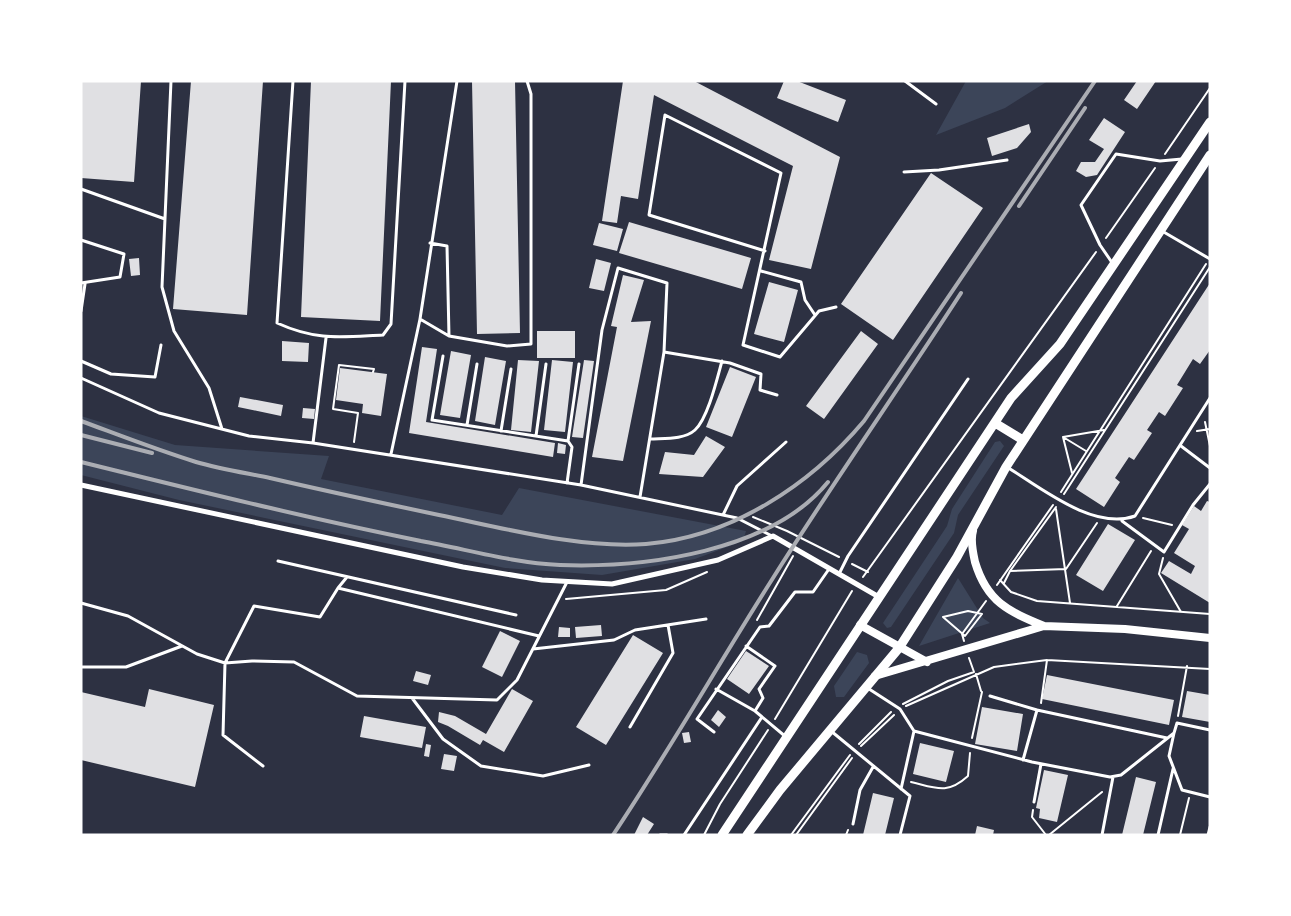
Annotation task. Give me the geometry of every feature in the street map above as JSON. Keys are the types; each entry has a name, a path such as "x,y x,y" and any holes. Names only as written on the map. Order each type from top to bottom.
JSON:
{"main road":[{"path":"722,835 1011,398 1060,344 1210,122"},
{"path":"747,835 780,790 899,648 957,557 976,519 1023,440 1210,155"},
{"path":"995,423 1023,440"}],"street":[{"path":"81,485 463,567 542,580 612,584 718,560 773,536 879,597"},
{"path":"976,519 972,535 974,556 979,576 990,594 1013,613 1044,626"},
{"path":"860,625 927,662"},
{"path":"874,677 1044,626 1125,629 1210,638"}],"lane":[{"path":"171,81 162,287 174,331 209,388 222,429"},
{"path":"293,81 277,323 294,331 326,338 383,335 391,324 405,81"},
{"path":"391,454 420,319 430,244 457,81"},
{"path":"420,319 449,336 506,346 531,344 532,94 527,81"},
{"path":"905,81 936,104"},
{"path":"765,251 649,215 665,115 781,173 761,271 743,345 780,357 819,310 836,306"},
{"path":"1114,266 1100,245 1081,206 1116,154 1160,161 1185,159"},
{"path":"904,172 939,170 1006,160"},
{"path":"81,189 165,219"},
{"path":"1159,230 1209,259"},
{"path":"81,240 124,254 120,277 83,283 81,311"},
{"path":"430,244 447,246 449,336"},
{"path":"581,485 602,330 618,268 667,283 664,352 640,498"},
{"path":"761,271 801,282 805,300 815,315"},
{"path":"313,442 326,338"},
{"path":"81,361 111,374 155,376 161,344"},
{"path":"664,352 722,361 761,374 760,390 777,395"},
{"path":"443,356 432,420 568,441"},
{"path":"650,439 679,437 695,430 709,405 722,361"},
{"path":"467,425 477,364"},
{"path":"536,436 546,364"},
{"path":"567,483 572,447 568,441 579,364"},
{"path":"502,430 511,369"},
{"path":"81,378 159,413 249,436 313,442 581,485 737,518 773,536"},
{"path":"839,574 848,556 968,379"},
{"path":"1122,521 1135,516 1210,398"},
{"path":"724,515 737,486 786,442"},
{"path":"1181,446 1210,468"},
{"path":"1006,467 1089,515 1122,521 1164,552 1210,484"},
{"path":"278,561 516,615"},
{"path":"714,732 697,719 716,688 760,627 768,626 795,592 813,592 829,569"},
{"path":"263,766 223,736 226,663 254,606 320,616 347,577"},
{"path":"81,603 128,616 197,654 226,663 252,661 294,662 356,696 497,700 517,680 568,581"},
{"path":"338,588 539,636"},
{"path":"533,649 614,640 635,630 706,619"},
{"path":"630,727 673,653 668,625"},
{"path":"81,667 126,667 182,646"},
{"path":"746,646 775,666 759,689 763,698 755,711"},
{"path":"866,687 899,708 914,731 1023,760 1113,777 1122,775 1174,733"},
{"path":"716,688 755,711 786,737"},
{"path":"990,696 1038,710 1168,738"},
{"path":"412,698 443,739 481,766 543,776 589,765"},
{"path":"1023,760 1038,710"},
{"path":"684,835 762,717"},
{"path":"1210,730 1177,723 1169,756 1182,790 1210,797"},
{"path":"830,731 910,796 900,835"},
{"path":"901,789 914,731"},
{"path":"1034,802 1041,764"},
{"path":"853,824 860,790 873,767"},
{"path":"1158,835 1174,768"},
{"path":"1102,835 1113,777"},
{"path":"1208,835 1210,827"},
{"path":"660,835 667,835"}],"path":[{"path":"704,835 720,804 771,725 856,585 874,564 1210,88"},
{"path":"1088,452 1099,430 1209,259"},
{"path":"962,634 1059,499 1210,267"},
{"path":"356,426 358,413 333,409 339,365 374,369 373,372"},
{"path":"1202,410 1208,430 1210,446"},
{"path":"1063,437 1104,430"},
{"path":"1189,433 1208,430"},
{"path":"1063,437 1088,452"},
{"path":"1063,437 1073,476"},
{"path":"1004,583 1010,571 1055,508 1059,499"},
{"path":"1055,508 1070,603"},
{"path":"1135,516 1180,527"},
{"path":"1066,570 1102,517"},
{"path":"1117,606 1155,545"},
{"path":"757,631 754,625 797,550"},
{"path":"1164,552 1159,574 1181,612"},
{"path":"1010,571 1066,570"},
{"path":"1000,580 1011,592 1037,601 1210,614"},
{"path":"903,780 938,788 956,786 968,776 971,762 970,746 982,692 962,634 942,617 957,612 982,614 964,636 962,634"},
{"path":"899,708 994,667 1047,660 1187,666 1210,669"},
{"path":"1038,710 1047,660"},
{"path":"1177,723 1187,666"},
{"path":"791,835 854,752 899,708 948,681 974,672"},
{"path":"982,692 990,696"},
{"path":"796,835 854,752"},
{"path":"1034,802 1032,817 1048,835 1112,784"},
{"path":"1180,835 1191,792"}],"shaded area":[{"path":"966,81 1048,81 1005,108 936,135"},
{"path":"81,416 175,445 329,456 321,479 502,515 519,488 746,531 743,541 695,559 602,575 505,568 179,500 81,475"},
{"path":"1000,441 1004,446 958,515 954,533 891,627 887,628 883,623 947,526 952,509 995,442"},
{"path":"958,578 983,618 990,623 919,646"},
{"path":"857,652 867,655 869,663 844,697 836,697 834,686"}],"building":[{"path":"81,81 141,81 134,182 81,178"},
{"path":"191,81 263,81 247,315 173,309"},
{"path":"311,81 391,81 380,321 301,317"},
{"path":"472,81 515,81 520,333 477,334"},
{"path":"623,81 694,81 840,157 811,269 769,260 793,166 654,95 638,199 621,196 617,223 602,221"},
{"path":"784,81 797,81 846,100 838,122 777,98"},
{"path":"1137,81 1156,81 1137,109 1124,100"},
{"path":"1104,118 1125,132 1097,175 1086,177 1076,171 1081,162 1095,162 1104,149 1089,140"},
{"path":"1029,124 1031,132 1017,148 992,156 987,138"},
{"path":"931,173 983,208 893,340 841,304"},
{"path":"629,222 751,258 742,289 619,253"},
{"path":"599,223 623,229 617,251 593,245"},
{"path":"139,258 140,275 131,276 129,259"},
{"path":"596,259 611,263 604,291 589,288"},
{"path":"623,275 644,280 631,322 651,321 623,461 592,457 617,327 611,326"},
{"path":"769,282 798,290 784,342 754,334"},
{"path":"1210,283 1210,350 1200,364 1193,359 1177,385 1183,388 1165,416 1159,412 1147,430 1152,433 1134,460 1129,457 1115,478 1120,482 1104,507 1076,489"},
{"path":"537,331 575,331 575,358 537,358"},
{"path":"861,331 878,344 824,419 806,406"},
{"path":"282,341 309,343 308,362 282,361"},
{"path":"422,347 437,349 426,422 555,443 553,457 409,433"},
{"path":"451,351 471,355 460,418 440,415"},
{"path":"485,357 506,361 495,425 475,421"},
{"path":"518,360 539,361 531,432 511,430"},
{"path":"552,360 573,362 565,432 544,430"},
{"path":"584,360 594,361 583,438 572,437"},
{"path":"730,367 756,377 732,437 706,427"},
{"path":"340,368 387,374 381,416 362,413 363,404 336,400"},
{"path":"240,397 283,405 281,416 238,407"},
{"path":"303,408 315,409 314,419 302,418"},
{"path":"706,436 725,447 703,477 659,474 665,452 694,455"},
{"path":"558,443 566,445 565,454 557,453"},
{"path":"1207,501 1210,502 1210,603 1161,573 1169,561 1191,574 1195,566 1174,553 1189,529 1182,525 1194,506 1201,511"},
{"path":"1108,524 1135,540 1103,591 1076,575"},
{"path":"601,625 602,636 576,638 575,627"},
{"path":"559,627 570,628 570,637 558,637"},
{"path":"500,631 520,641 502,677 482,667"},
{"path":"633,635 663,653 606,745 576,727"},
{"path":"746,651 769,666 749,694 727,679"},
{"path":"416,671 431,675 428,685 413,681"},
{"path":"1047,675 1174,700 1169,725 1042,699"},
{"path":"149,689 214,705 195,787 81,760 81,692 145,707"},
{"path":"512,689 533,701 504,752 483,740 480,745 438,722 439,712 455,716 486,734"},
{"path":"1187,691 1210,695 1210,722 1182,717"},
{"path":"982,707 1023,714 1017,751 975,744"},
{"path":"718,710 726,717 719,727 711,720"},
{"path":"364,716 426,727 422,748 360,737"},
{"path":"689,732 691,742 684,743 682,733"},
{"path":"920,743 954,751 946,782 913,774"},
{"path":"426,744 431,745 429,757 424,756"},
{"path":"444,754 457,756 454,771 441,769"},
{"path":"1044,770 1068,775 1057,822 1039,818 1040,809 1036,808"},
{"path":"1136,777 1156,782 1143,835 1122,835"},
{"path":"873,793 894,798 885,835 863,835"},
{"path":"643,817 654,824 647,835 634,835"},
{"path":"977,826 994,830 993,835 975,835"}],"railway":[{"path":"81,421 181,457 224,469 542,536 621,545 646,544 678,539 709,531 739,519 767,504 794,486 843,444 864,421 1095,81"},
{"path":"1019,206 1085,108"},
{"path":"613,835 796,542 961,293"},
{"path":"81,435 152,453"},
{"path":"81,462 378,532 507,559 560,565 630,563 667,559 741,540 774,525 804,506 828,482"}]}
